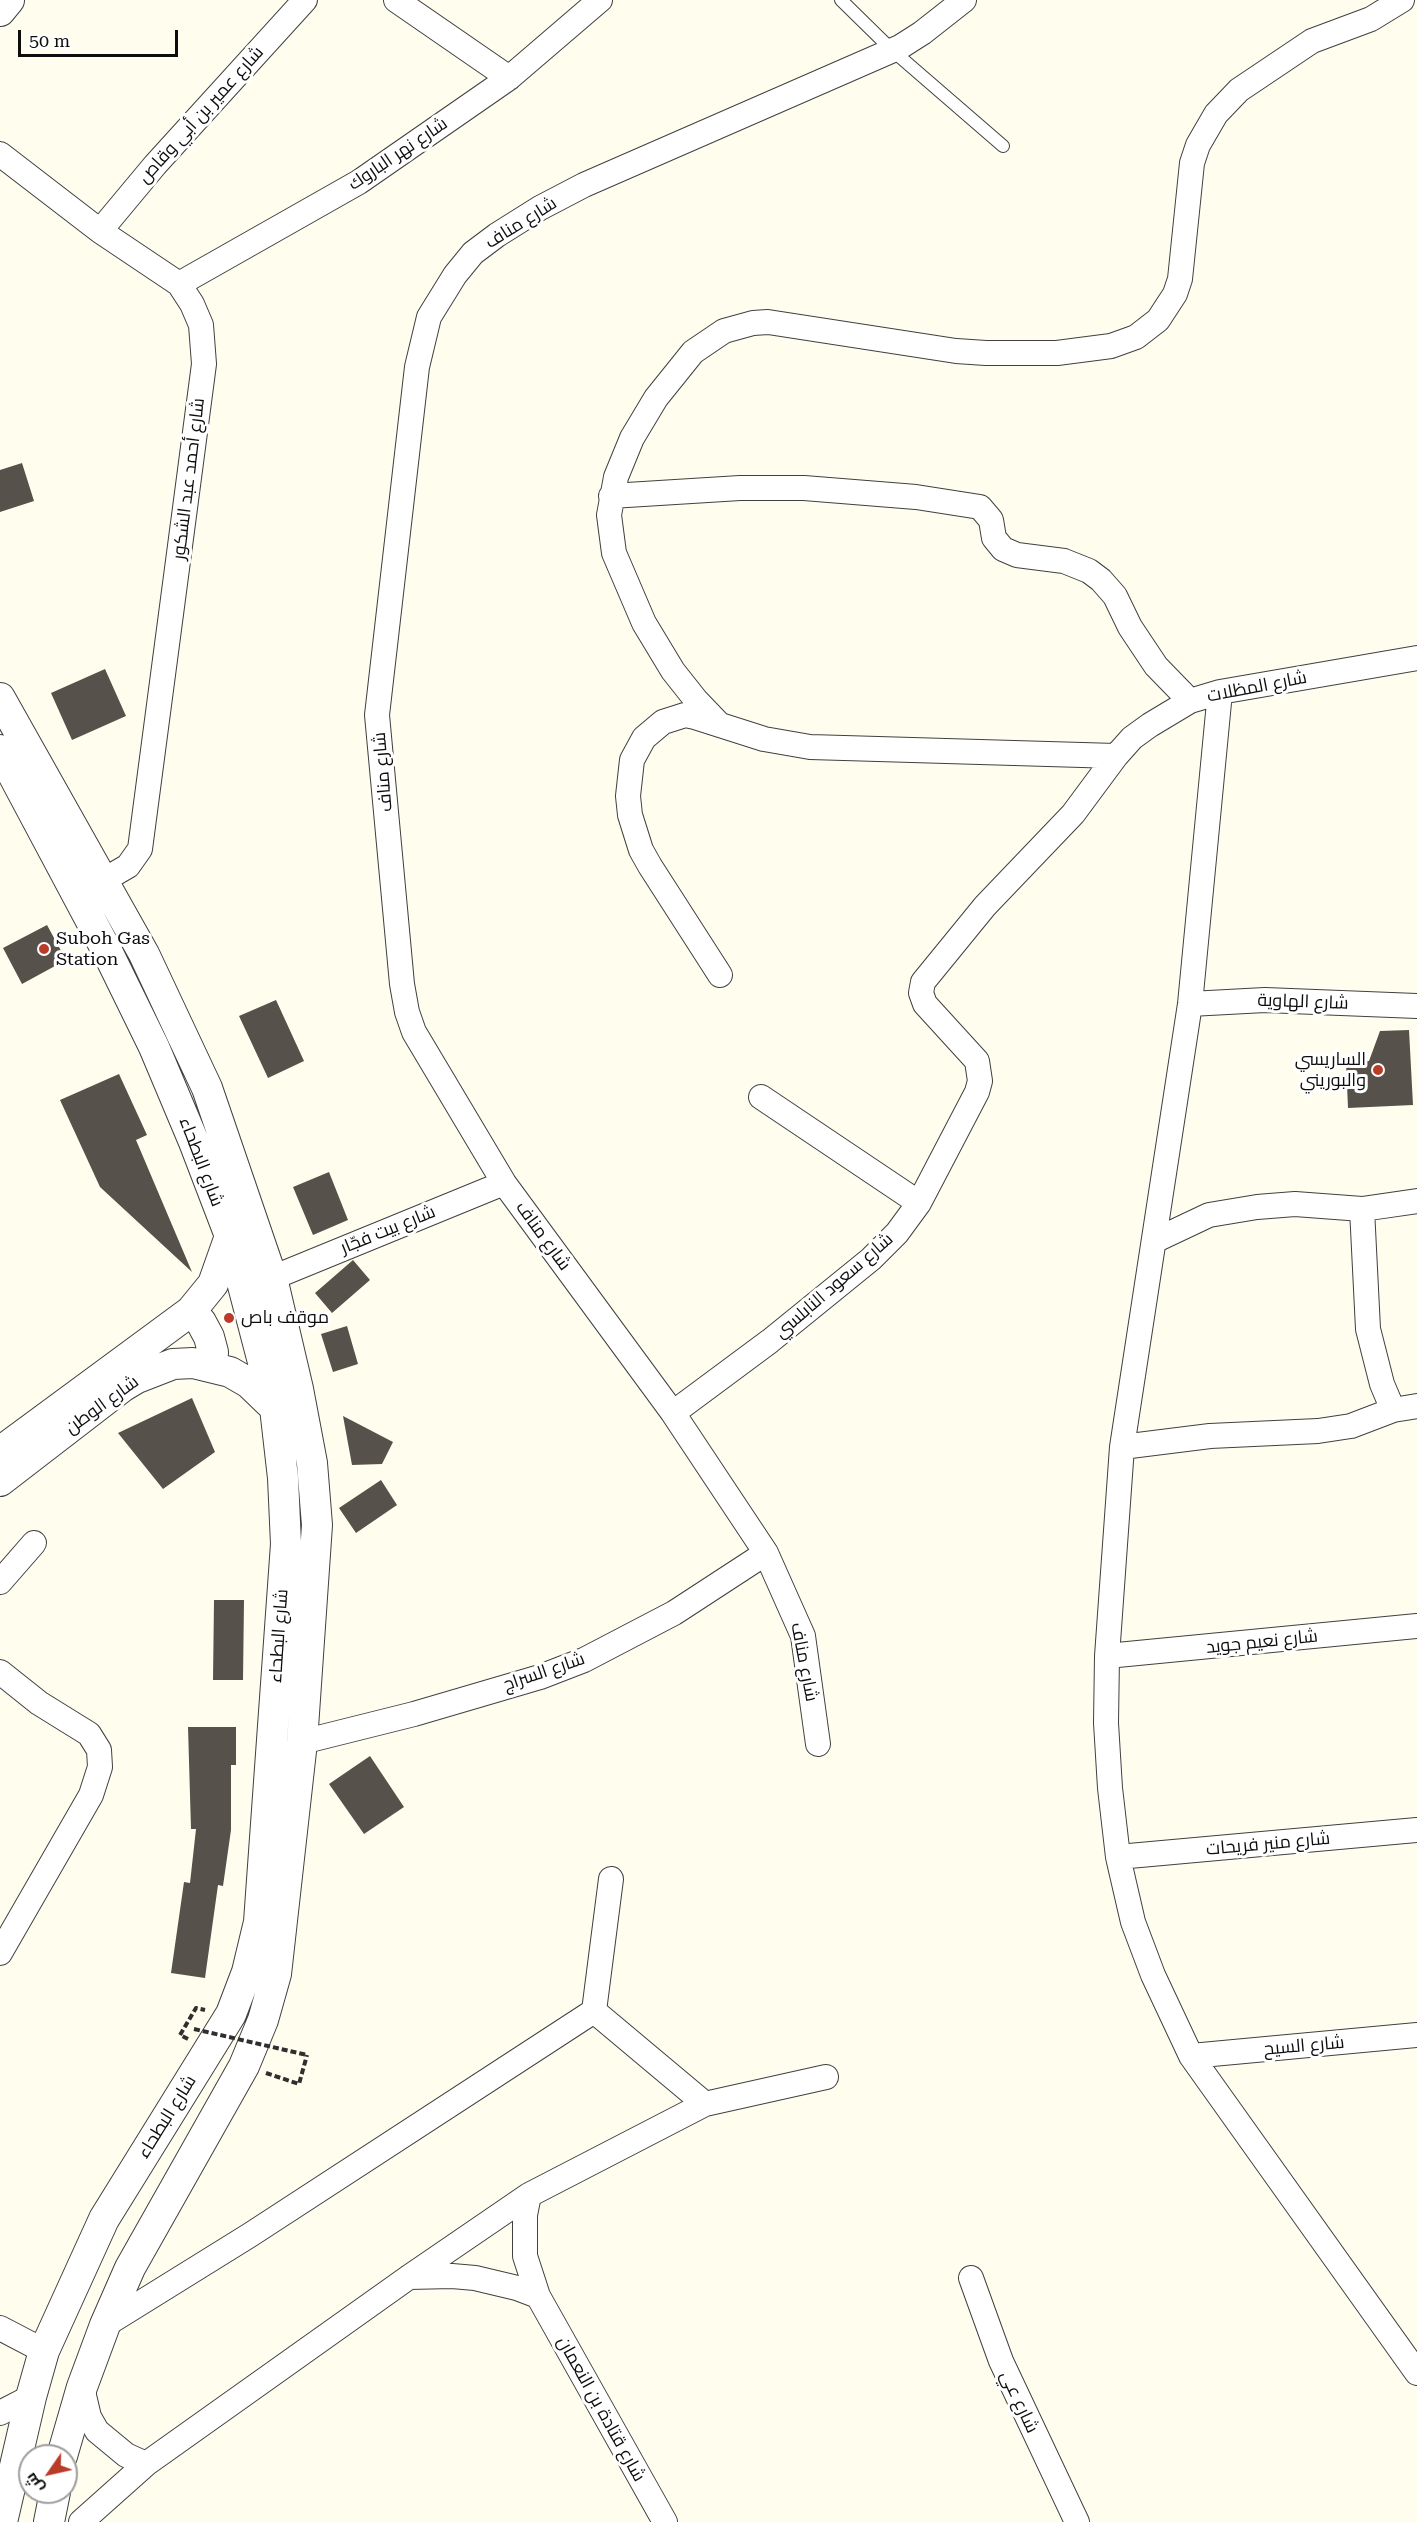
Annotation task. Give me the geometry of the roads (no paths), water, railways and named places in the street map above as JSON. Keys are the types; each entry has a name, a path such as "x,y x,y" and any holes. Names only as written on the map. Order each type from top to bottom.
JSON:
{"street":[{"path":"0,11 9,0"},
{"name":"شارع عمير بن أبي وقاص","path":"100,231 154,165 305,0"},
{"path":"396,0 509,78"},
{"name":"شارع نهر الباروك","path":"179,284 359,182 509,78 600,0"},
{"name":"شارع مناف","path":"818,1744 803,1636 766,1553 673,1413 504,1183 424,1050 407,1012 402,984 377,715 417,367 429,317 455,275 473,254 497,235 540,208 584,185 892,50 922,33 964,0"},
{"path":"719,724 696,700 648,631 614,553 609,515 616,477 644,417 674,374 702,344 724,331 753,323 775,323 986,354 1057,353 1111,346 1136,338 1158,320 1175,294 1180,279 1192,164 1198,145 1216,114 1239,90 1312,41 1371,20 1402,0"},
{"name":"شارع أحمد عبد الشكور","path":"0,154 100,231 179,284 192,304 201,326 204,364 140,849 128,866 104,880"},
{"path":"611,496 740,488 804,488 916,497 980,507 991,520 994,538 1003,549 1017,555 1071,563 1089,571 1101,580 1115,596 1130,627 1156,666 1190,701"},
{"name":"شارع المظلات","path":"1073,814 1116,756 1150,725 1190,701 1220,692 1417,658"},
{"path":"1220,692 1190,1004 1122,1447 1107,1656 1106,1723 1110,1788 1118,1857 1133,1922 1153,1975 1191,2056 1417,2373"},
{"name":"شارع البطحاء","path":"0,698 144,954 207,1088 272,1278 298,1389 312,1463 317,1525 302,1742 276,1974 263,2020 244,2066 130,2268 105,2325 82,2387 65,2444"},
{"path":"720,975 641,850 632,824 628,796 632,760 637,748 652,729 663,722 685,715 764,739 810,747 1116,756"},
{"name":"شارع البطحاء","path":"2,758 107,951 154,1047 230,1236 275,1408 283,1478 286,1544 259,1923 247,1972 231,2014 104,2219 44,2351 2,2518"},
{"name":"شارع سعود النابلسي","path":"673,1413 770,1341 871,1258 897,1233 919,1203 977,1092 980,1080 977,1061 925,1004 921,993 923,982 985,906 1073,814"},
{"name":"شارع الهاوية","path":"1190,1004 1265,1000 1417,1006"},
{"path":"761,1097 919,1203"},
{"name":"شارع بيت فجّار","path":"272,1278 504,1183"},
{"path":"1154,1241 1209,1215 1295,1204 1362,1209 1417,1201"},
{"path":"1362,1209 1361,1230 1368,1329 1382,1384 1393,1410"},
{"name":"شارع الوطن","path":"0,1452 191,1311 213,1284 230,1236"},
{"path":"191,1311 201,1322 209,1337 213,1352 212,1366"},
{"name":"شارع الوطن","path":"0,1481 137,1377 173,1364 193,1363 230,1372 249,1383 275,1408"},
{"path":"1122,1447 1210,1436 1318,1431 1352,1426 1393,1410 1417,1406"},
{"path":"0,1582 34,1543"},
{"name":"شارع السراج","path":"302,1742 414,1714 540,1677 584,1660 674,1613 766,1553"},
{"name":"شارع نعيم جويد","path":"1107,1656 1417,1626"},
{"path":"0,1672 39,1703 89,1734 99,1750 100,1767 91,1796 0,1953"},
{"name":"شارع منير فريحات","path":"1118,1857 1417,1830"},
{"path":"105,2325 260,2228 594,2011 611,1879"},
{"path":"594,2011 705,2104"},
{"name":"شارع السيح","path":"1191,2056 1417,2035"},
{"path":"81,2522 146,2464 409,2277 529,2195 705,2104 826,2077"},
{"name":"شارع قتادة بن النعمان","path":"529,2195 524,2236 525,2256 538,2296 665,2522"},
{"path":"409,2277 475,2278 496,2282 538,2296"},
{"name":"شارع عي","path":"971,2278 1001,2361 1077,2522"},
{"path":"0,2328 44,2351"},
{"path":"82,2387 89,2417 97,2431 126,2455 146,2464"},
{"path":"0,2413 31,2397"},
{"path":"49,2522 53,2504"}],"lane":[{"path":"841,0 892,50 1003,146"}],"place":[{"name":"Suboh Gas Station","path":"44,949"},
{"name":"الساريسي والبوريني","path":"1378,1070"},
{"name":"موقف باص","path":"229,1318"}]}
